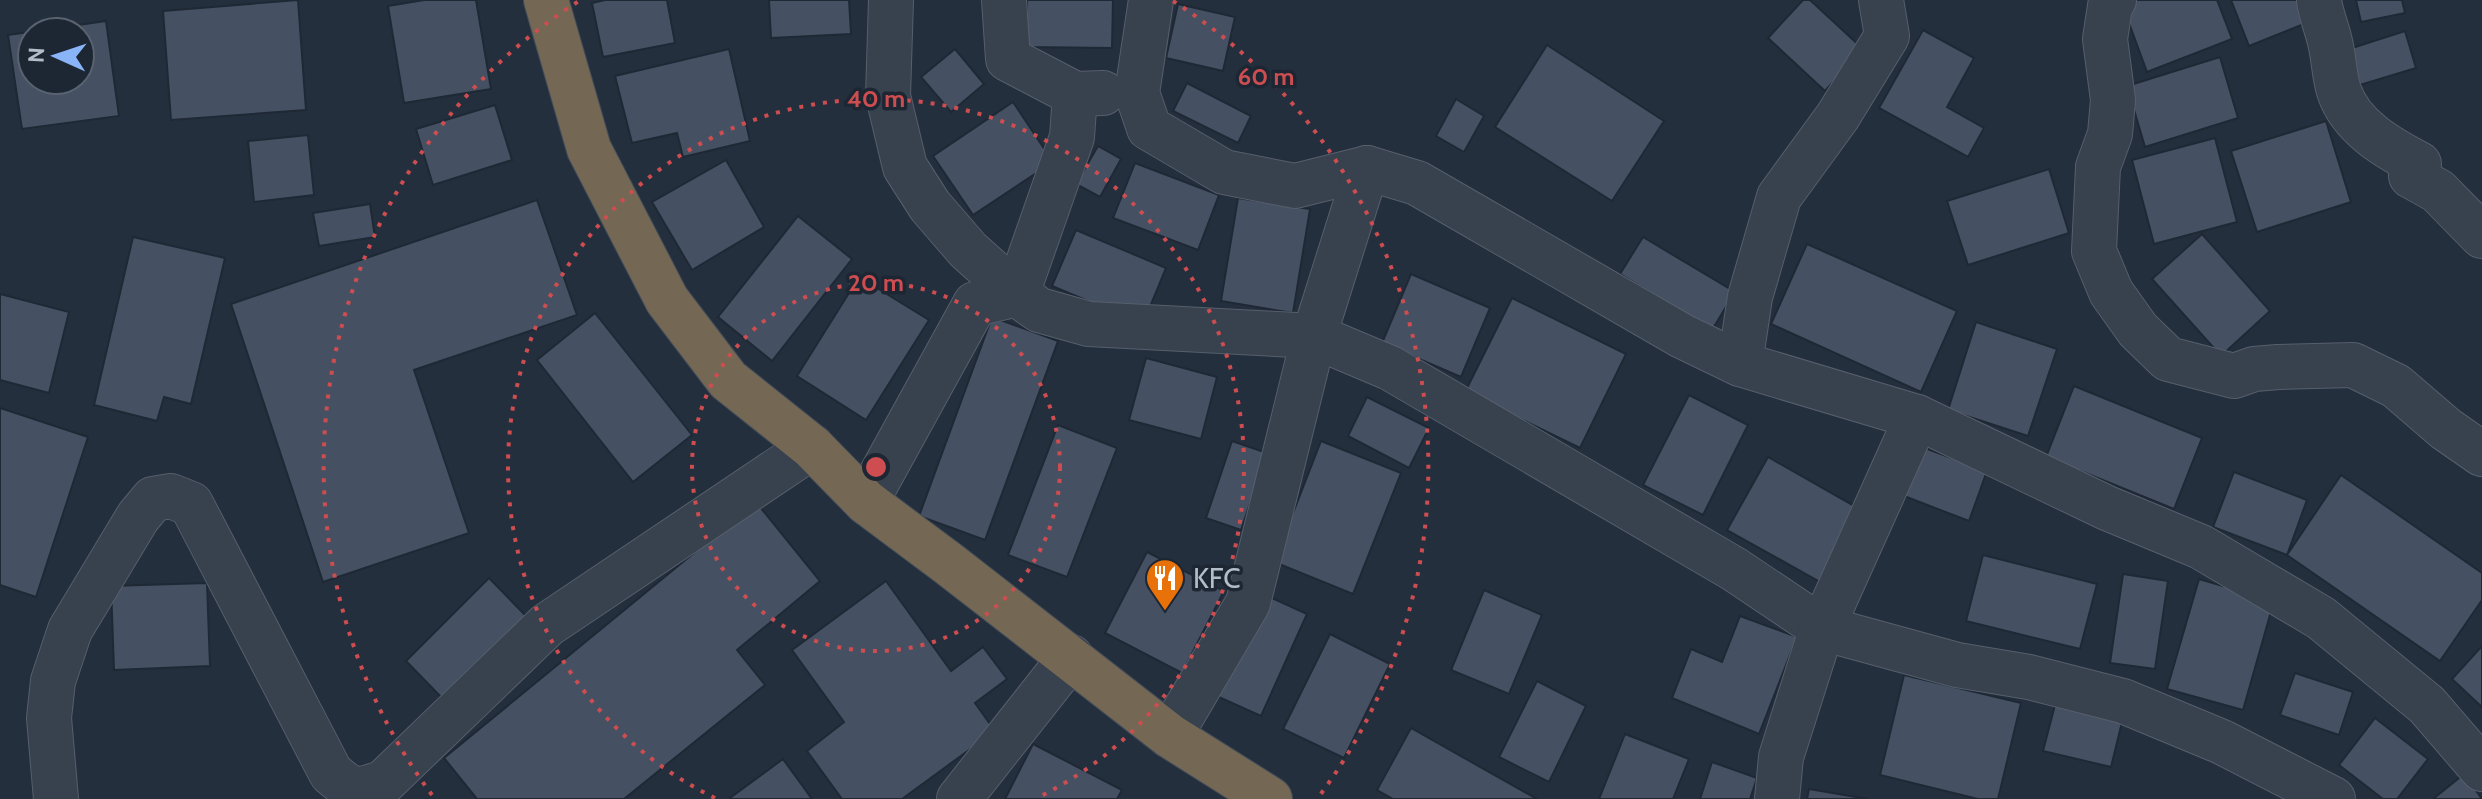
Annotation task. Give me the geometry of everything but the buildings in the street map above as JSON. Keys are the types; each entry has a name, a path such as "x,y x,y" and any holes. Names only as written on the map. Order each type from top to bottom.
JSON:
{"highway":[{"path":"546,0 589,149 667,300 728,380 812,447 866,502 1170,736 1270,799"}],"street":[{"path":"891,0 888,96 905,167 930,206 968,250 1039,310 1089,324 1314,336 1390,368 1734,569 1822,628 1957,665 2029,677 2123,701 2222,742 2333,799"},
{"path":"1004,0 1008,59 1075,94 1137,93"},
{"path":"1151,0 1137,93 1149,128 1224,172 1295,186 1367,168 1417,183 1682,336 1740,364 1917,417 2107,508 2201,547 2321,618 2427,705 2482,769"},
{"path":"1740,364 1750,297 1779,197 1838,116 1887,36 1881,0"},
{"path":"2114,0 2110,6 2105,39 2113,100 2110,134 2098,167 2094,251 2111,292 2138,330 2168,359 2234,376 2254,369 2353,365 2396,386 2446,429 2482,454"},
{"path":"2319,0 2339,90 2350,111 2368,132 2419,164 2411,176 2438,191 2482,236"},
{"path":"1017,294 1072,137 1075,94"},
{"path":"1170,736 1248,603 1314,336 1367,168"},
{"path":"866,502 975,304 1017,294"},
{"path":"1777,799 1781,757 1822,628 1917,417"},
{"path":"56,799 49,718 53,681 70,630 138,517 153,499 171,496 191,504 331,773 348,788 365,789 384,782 547,625 812,447"},
{"path":"959,799 1071,657"}],"place":[{"name":"KFC","path":"1165,612"}]}
